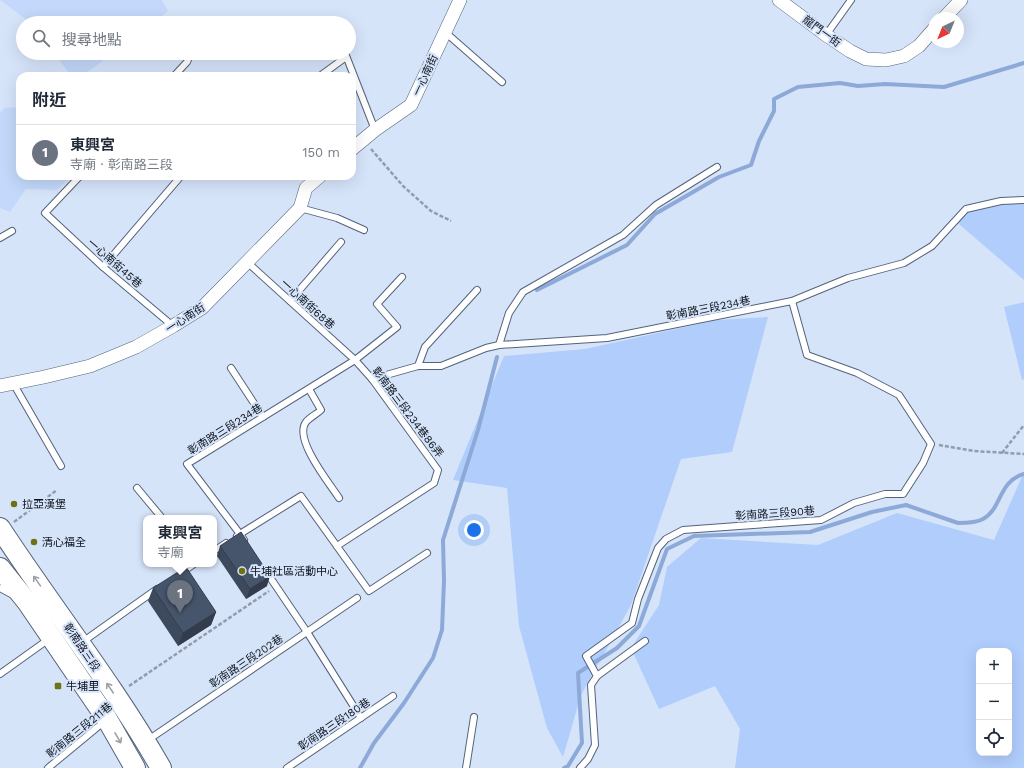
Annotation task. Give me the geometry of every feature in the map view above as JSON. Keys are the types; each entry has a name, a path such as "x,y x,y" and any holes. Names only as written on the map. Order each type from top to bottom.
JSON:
{"main road":[{"name":"彰南路三段","path":"1,530 77,643 115,710 135,768"},
{"name":"彰南路三段","path":"0,568 55,639 115,710 146,741 161,768"}],"street":[{"name":"一心南街","path":"356,146 375,130 411,105 460,0"},
{"name":"龍門一街","path":"779,0 826,35 850,51 866,59 886,60 904,56 919,46 928,36"},
{"path":"950,12 961,0"},
{"name":"一心南街","path":"0,386 90,366 136,347 202,308 300,208 306,188 315,180"}],"lane":[{"path":"826,35 850,0"},
{"path":"445,32 502,82"},
{"path":"178,72 188,60"},
{"path":"325,72 340,60"},
{"path":"348,60 353,72"},
{"path":"356,81 375,130"},
{"path":"499,345 509,313 523,292 623,235 656,205 717,167"},
{"name":"一心南街45巷","path":"76,180 45,214 103,267 173,326"},
{"path":"103,267 178,180"},
{"name":"彰南路三段234巷","path":"372,379 418,366 440,366 486,348 499,345 607,338 792,301 848,278 904,264 932,246 966,209 1001,201 1024,200"},
{"path":"300,208 337,218 364,230"},
{"path":"0,238 12,231"},
{"path":"290,302 341,242"},
{"name":"一心南街68巷","path":"247,262 355,360"},
{"name":"彰南路三段234巷","path":"240,534 187,464 355,360 397,326 377,304 402,277"},
{"path":"418,366 425,347 477,290"},
{"path":"792,301 807,355 857,373 899,395 931,444"},
{"name":"彰南路三段234巷86弄","path":"337,546 434,483 438,470 372,379 355,360"},
{"path":"231,368 263,417"},
{"path":"13,383 61,466"},
{"path":"309,389 321,410 306,422 303,432 310,456 339,498"},
{"name":"彰南路三段90巷","path":"597,676 586,656 632,623 638,599 658,548 666,540 683,530 821,520 854,503 885,494 903,494 923,463 931,444"},
{"path":"137,488 160,515"},
{"path":"217,549 301,496 369,591 427,553"},
{"path":"240,534 249,547"},
{"path":"175,577 190,567"},
{"path":"262,567 307,632 361,718"},
{"path":"77,643 162,586"},
{"path":"0,588 28,603"},
{"name":"彰南路三段202巷","path":"146,741 357,598"},
{"path":"0,674 55,639"},
{"path":"580,768 588,759 595,745 591,685 597,676 645,641"},
{"name":"彰南路三段180巷","path":"287,768 393,696"},
{"name":"彰南路三段211巷","path":"48,768 115,710"},
{"path":"466,768 474,717"}],"path":[{"path":"363,140 403,186 431,211 451,221"},
{"path":"1001,454 1024,426"},
{"path":"931,444 1001,454 1024,454"},
{"path":"1,530 57,490"},
{"path":"115,710 276,586"}],"shaded area":[{"path":"0,0 162,0 168,11 162,16 22,16"},
{"path":"59,60 104,60 87,72 68,72"},
{"path":"16,107 16,180 67,180 57,190 26,189 10,212 0,208 0,113 4,108"},
{"path":"1024,198 1024,280 953,219 963,208"},
{"path":"1024,302 1024,379 1022,380 1004,307"},
{"path":"768,317 732,452 681,459 631,605 581,695 563,757 547,728 519,626 507,488 453,480 504,356 585,349 717,320"},
{"path":"1024,472 1024,768 735,768 740,729 715,686 659,709 631,648 659,605 667,567 701,538 818,545 897,513 994,540"}],"building":[{"path":"241,532 270,576 250,589 220,546"},
{"path":"186,567 216,612 183,633 153,588"}],"waterway":[{"path":"537,290 627,245 655,214 719,177 751,165 759,141 774,111 774,99 798,87 840,83 858,86 885,84 944,87 1024,63"},
{"path":"360,768 374,743 404,703 433,658 442,630 444,581 443,540 478,430 497,357"},
{"path":"564,768 568,766 582,743 578,673 617,648 639,626 667,549 694,536 810,532 872,512 906,505 958,523 974,522 983,519 989,514 994,509 1009,483 1024,474"}],"place":[{"name":"拉亞漢堡","path":"14,504"},
{"name":"清心福全","path":"34,542"},
{"name":"牛埔社區活動中心","path":"242,571"},
{"name":"東興宮","path":"180,613"},
{"name":"牛埔里","path":"58,686"}]}
